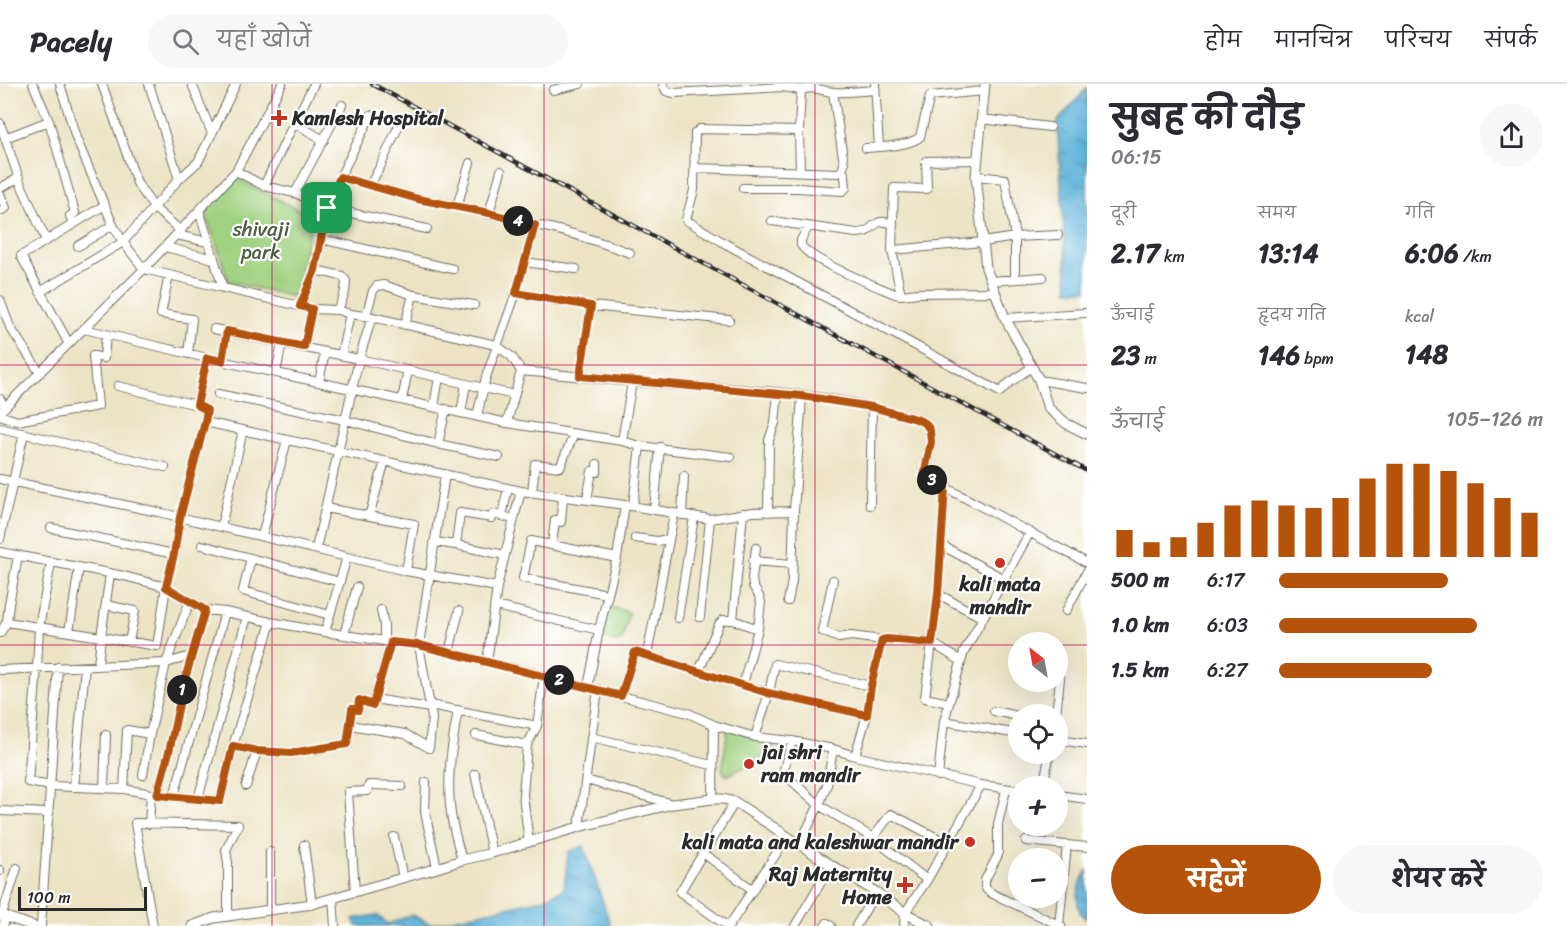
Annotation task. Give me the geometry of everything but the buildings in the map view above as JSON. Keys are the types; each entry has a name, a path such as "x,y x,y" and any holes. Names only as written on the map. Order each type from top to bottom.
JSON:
{"street":[{"path":"33,84 49,121 75,213 70,216 74,225"},
{"path":"60,84 76,138 113,225 144,269 312,309 338,310 369,316 496,345 512,357 521,370 632,382 778,393 872,407 916,419 925,423 930,430 931,442 924,476 1087,563"},
{"path":"102,84 137,183 154,208 179,233 208,242"},
{"path":"149,84 179,179"},
{"path":"192,84 212,134"},
{"path":"40,292 123,242 179,179 198,162 236,84"},
{"path":"2,411 144,269 236,171 282,84"},
{"path":"264,186 314,84"},
{"path":"553,90 580,84"},
{"path":"663,84 666,91 673,93 744,87 782,86 801,90 816,88 832,92 875,87 879,147"},
{"path":"866,148 915,141 920,137 930,96 985,88 976,176 986,268 1005,318 1039,380 1048,408 1067,424 1087,434"},
{"path":"800,171 798,131 801,90"},
{"path":"743,188 842,191 846,188 832,92"},
{"path":"295,193 342,105"},
{"path":"300,306 315,270 327,208 371,115"},
{"path":"981,119 1050,127"},
{"path":"5,138 49,121"},
{"path":"0,123 19,178 46,240"},
{"path":"294,123 324,140"},
{"path":"370,184 399,125"},
{"path":"798,131 700,129 695,134 694,190 686,220 726,244 1000,392 1032,367"},
{"path":"901,295 892,250 894,188 927,189 926,161 976,160"},
{"path":"457,206 470,163"},
{"path":"695,168 838,173 842,171"},
{"path":"236,171 264,186 295,193 327,208 427,229"},
{"path":"489,213 501,171"},
{"path":"976,176 1005,179 1015,237 1016,279"},
{"path":"340,177 418,199 561,229 630,253"},
{"path":"0,188 19,178"},
{"path":"0,194 6,208 0,211"},
{"path":"69,344 21,256 105,205"},
{"path":"199,210 222,288"},
{"path":"772,221 864,232 869,231 880,221 893,224"},
{"path":"78,246 113,225"},
{"path":"477,416 496,345 516,293 535,225"},
{"path":"808,227 801,240 801,245 808,253 848,274 895,294 995,292"},
{"path":"892,250 1015,237 1058,235"},
{"path":"321,239 453,268"},
{"path":"165,247 214,258"},
{"path":"525,262 576,269"},
{"path":"315,270 342,276 346,281 345,292 338,310"},
{"path":"169,275 161,314 192,319 188,354"},
{"path":"991,281 1043,277"},
{"path":"316,549 373,291 378,286 384,285 413,295 474,305"},
{"path":"516,293 591,306 729,320"},
{"path":"405,325 413,295"},
{"path":"0,300 3,319 39,373"},
{"path":"580,376 591,306"},
{"path":"304,347 312,309"},
{"path":"1005,318 1085,313"},
{"path":"341,355 350,314"},
{"path":"214,328 514,395"},
{"path":"84,329 188,354 507,423 542,427 640,446 731,457"},
{"path":"222,361 227,331"},
{"path":"0,399 2,411 17,421 98,406 93,356 104,358 106,334"},
{"path":"276,373 282,342"},
{"path":"319,382 325,351"},
{"path":"197,405 207,358"},
{"path":"402,400 408,370"},
{"path":"507,423 521,370"},
{"path":"434,407 439,378"},
{"path":"1039,380 1087,388"},
{"path":"622,441 632,382"},
{"path":"461,413 466,384"},
{"path":"8,622 157,646 180,517 207,410 197,405 118,386"},
{"path":"768,512 770,440 775,423 778,393"},
{"path":"218,394 345,420 438,444 499,456"},
{"path":"788,601 792,580 802,396"},
{"path":"870,505 872,407"},
{"path":"438,444 446,409"},
{"path":"205,422 508,488 563,497 710,519 743,513 794,511"},
{"path":"0,428 165,467"},
{"path":"221,527 243,430"},
{"path":"0,539 1,526 24,433"},
{"path":"532,492 535,464 560,467 574,434"},
{"path":"262,536 287,440"},
{"path":"588,687 599,630 629,506 640,446"},
{"path":"654,510 660,447"},
{"path":"369,516 385,461"},
{"path":"587,500 592,471 597,472 597,464"},
{"path":"350,725 405,734 429,748 432,717 419,645 445,474"},
{"path":"647,655 669,539 678,514 684,476"},
{"path":"0,479 180,517 406,571 497,587"},
{"path":"945,487 938,594 925,698 949,703"},
{"path":"502,516 508,488"},
{"path":"487,662 497,587 521,490"},
{"path":"552,545 555,520 561,522 563,497"},
{"path":"325,508 414,524 406,571"},
{"path":"456,545 460,513 492,518 493,514 514,519"},
{"path":"733,620 743,513"},
{"path":"678,618 694,516"},
{"path":"700,617 710,519"},
{"path":"51,528 174,554"},
{"path":"938,776 944,721 964,652 1030,532"},
{"path":"635,538 657,541 669,539"},
{"path":"608,594 523,578 531,541 617,558"},
{"path":"434,542 505,555"},
{"path":"202,545 340,582"},
{"path":"941,545 1004,579"},
{"path":"743,684 758,629 761,602 753,586 752,578 756,548"},
{"path":"0,552 166,587 205,610 325,632 419,645 688,713 714,725 755,737 833,749 938,776 1006,790 998,825 998,855 985,880 985,886 993,894 1060,926 1067,845"},
{"path":"0,633 8,622 4,603 18,556"},
{"path":"325,632 347,557"},
{"path":"251,558 243,591 330,615"},
{"path":"753,561 793,564"},
{"path":"51,563 39,627 28,782 51,786 124,789 220,801 233,746 271,622"},
{"path":"69,632 79,568"},
{"path":"1066,611 1087,571"},
{"path":"98,665 111,574"},
{"path":"833,580 822,630 839,638 851,636 932,643 961,661"},
{"path":"344,635 357,587"},
{"path":"938,594 983,618"},
{"path":"144,775 150,734 166,663 190,601"},
{"path":"106,605 135,611 129,642"},
{"path":"495,606 599,630"},
{"path":"149,824 154,794 169,752 183,686 205,610"},
{"path":"233,746 257,751 291,753 347,744 352,709 358,710 359,700 373,705 387,642 381,610"},
{"path":"449,652 459,610"},
{"path":"174,796 225,612"},
{"path":"198,799 246,617"},
{"path":"699,671 719,624 723,620 733,620 758,629"},
{"path":"855,756 867,715 882,640"},
{"path":"621,696 635,652 768,693 867,715"},
{"path":"0,670 166,663 191,656"},
{"path":"755,737 775,664 871,686"},
{"path":"41,926 58,667"},
{"path":"74,786 85,667"},
{"path":"529,842 523,795 527,745 537,726 544,676"},
{"path":"579,827 598,689"},
{"path":"374,699 458,710 537,726"},
{"path":"458,710 449,787 451,814 462,860"},
{"path":"994,711 1008,714"},
{"path":"944,721 1008,732"},
{"path":"712,799 714,725"},
{"path":"124,789 127,730 150,734"},
{"path":"104,788 106,735"},
{"path":"476,735 527,745"},
{"path":"591,737 712,765"},
{"path":"792,741 783,773 819,804 873,838 927,880"},
{"path":"1068,741 1087,744"},
{"path":"800,844 827,785 833,749"},
{"path":"246,786 257,751"},
{"path":"475,774 492,853"},
{"path":"586,780 673,804"},
{"path":"426,782 425,812 437,868"},
{"path":"355,892 348,792 367,791 369,785 402,786"},
{"path":"903,926 905,912 927,880 981,785"},
{"path":"1068,796 1087,799"},
{"path":"192,926 214,922 228,916 312,904 579,827 673,804 723,799 735,802 930,926"},
{"path":"735,802 680,892 728,926 787,837"},
{"path":"0,811 49,813"},
{"path":"873,838 891,814 947,843"},
{"path":"153,926 135,823 238,825 226,850 228,916"},
{"path":"394,837 404,878"},
{"path":"1026,841 1087,847"},
{"path":"303,845 312,904"},
{"path":"270,852 270,910"},
{"path":"703,853 753,890"},
{"path":"795,926 831,865"},
{"path":"17,868 3,918 27,925"},
{"path":"856,926 876,892"},
{"path":"333,898 335,926"},
{"path":"825,926 827,923 831,926"}],"green space":[{"name":"shivaji park","path":"237,179 313,217 294,297 229,282 207,218 208,209"},
{"path":"611,607 629,612 622,640 615,642 602,637 606,613"},
{"path":"728,727 774,745 774,751 727,776 722,770"}],"water":[{"path":"1087,88 1087,290 1068,290 1057,122"},
{"path":"584,846 611,926 357,926 353,919 377,915 388,924 412,915 431,924 543,899 564,889 568,852"},
{"path":"1087,871 1087,919 1079,910 1078,897"}],"railway":[{"path":"372,84 1087,471"}],"place":[{"name":"Kamlesh Hospital","path":"279,118"},
{"name":"kali mata mandir","path":"1000,563"},
{"name":"jai shri ram mandir","path":"749,764"},
{"name":"kali mata and kaleshwar mandir","path":"970,842"},
{"name":"Raj Maternity Home","path":"905,885"}],"route":[{"path":"340,177 418,199 535,225 516,293 591,306 580,376 802,396 872,407 925,423 930,430 931,442 924,476 945,487 938,594 932,643 882,640 867,715 768,693 635,652 621,696 419,645 391,642 373,705 359,700 358,710 352,709 347,744 291,753 257,751 233,746 220,801 157,795 183,686 205,610 166,587 180,517 205,422 207,410 197,405 207,358 222,361 227,331 304,347 312,309 300,306 315,270 327,208 340,177"}]}
